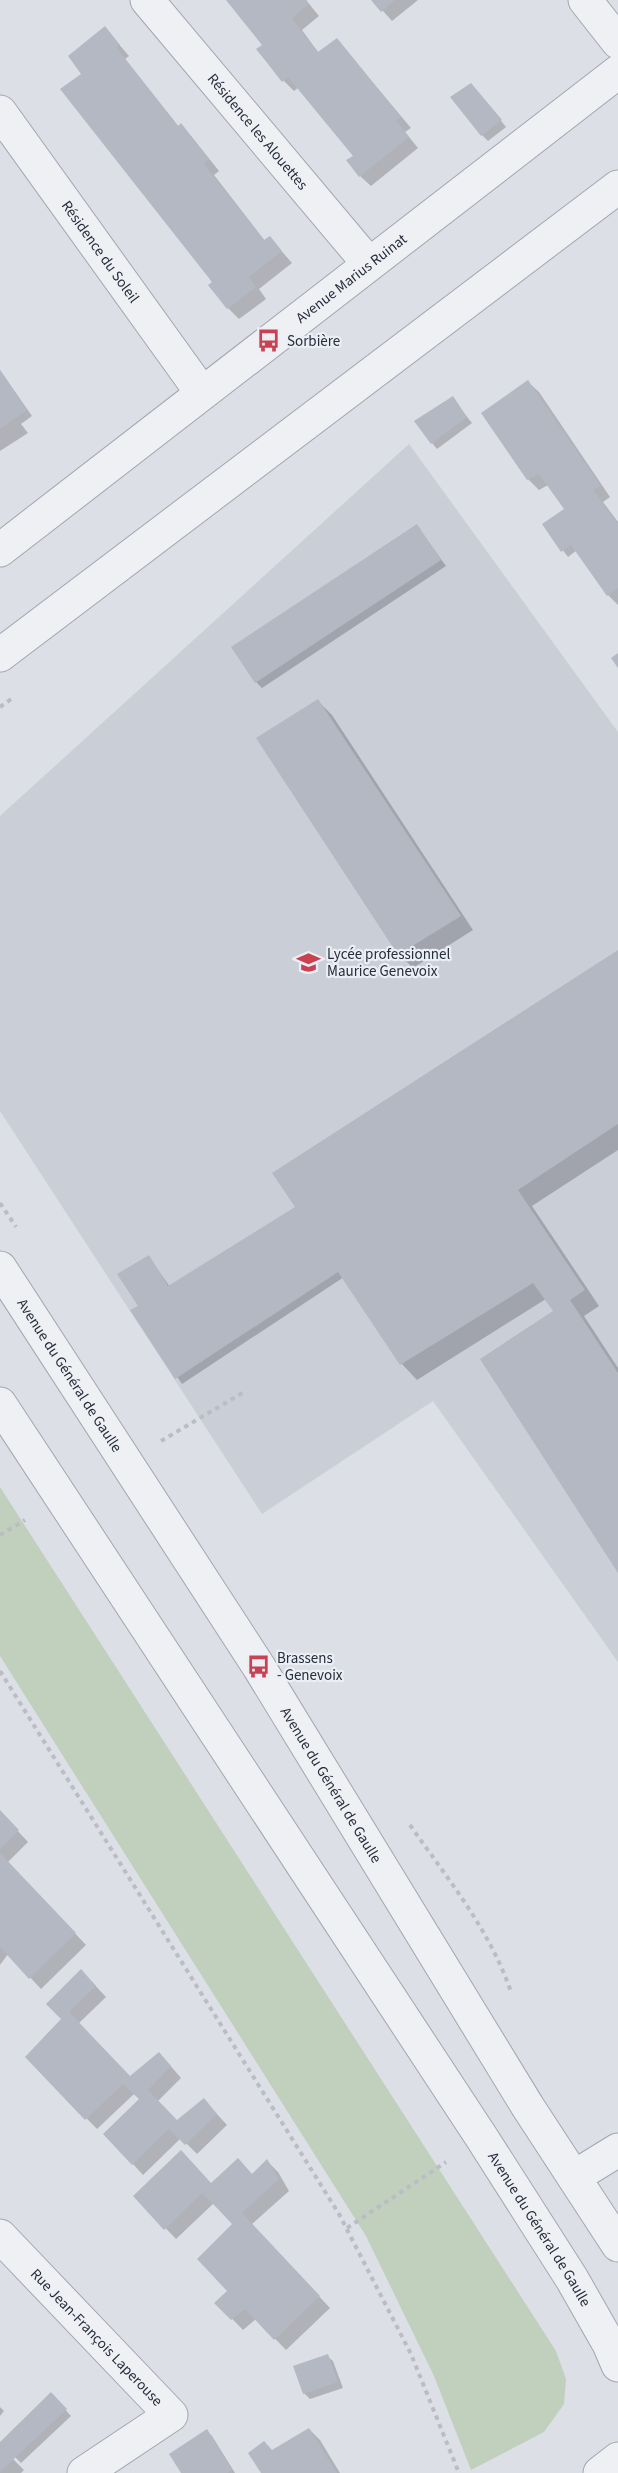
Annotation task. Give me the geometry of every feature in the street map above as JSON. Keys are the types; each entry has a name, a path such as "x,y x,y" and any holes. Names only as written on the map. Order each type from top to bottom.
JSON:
{"street":[{"name":"Résidence les Alouettes","path":"147,0 369,264"},
{"path":"585,0 618,42"},
{"name":"Avenue Marius Ruinat","path":"0,550 618,72"},
{"name":"Résidence du Soleil","path":"0,111 202,393"},
{"path":"0,655 618,187"},
{"name":"Avenue du Général de Gaulle","path":"0,1268 259,1667 528,2107 618,2245"},
{"name":"Avenue du Général de Gaulle","path":"0,1404 482,2138 572,2279 609,2344 618,2365"},
{"path":"574,2177 618,2150"},
{"name":"Rue Jean-François Laperouse","path":"0,2236 171,2415 84,2473"}],"path":[{"path":"0,1671 346,2228 411,2354 459,2473"},
{"path":"346,2228 453,2158"}],"shaded area":[{"name":"Lycée professionnel Maurice Genevoix","path":"409,444 618,732 618,1662 433,1401 262,1514 0,1111 0,816"}],"green space":[{"path":"0,1487 556,2351 566,2379 564,2404 544,2432 471,2470 434,2376 366,2236 0,1656"}],"building":[{"path":"226,0 306,0 309,4 292,18 305,36 318,52 337,38 401,117 396,120 409,137 359,177 346,160 353,156 288,77 282,82 256,49 262,45"},
{"path":"371,0 395,0 381,12"},
{"path":"105,26 120,45 116,47 178,126 181,123 209,159 204,164 264,240 270,236 282,251 249,277 256,287 227,309 208,285 212,282 60,89 81,74 68,56"},
{"path":"471,83 502,120 481,136 450,97"},
{"path":"0,370 27,410 0,429"},
{"path":"528,380 601,486 593,490 618,524 618,588 607,596 571,545 561,552 542,524 564,509 539,474 527,480 481,413"},
{"path":"453,396 467,417 431,444 414,421"},
{"path":"417,524 441,560 255,683 231,647"},
{"path":"618,653 618,668 611,658"},
{"path":"318,699 461,916 398,955 256,738"},
{"path":"618,950 618,1124 518,1190 585,1290 570,1300 618,1373 618,1573 480,1359 553,1311 533,1283 400,1365 338,1272 175,1379 130,1310 138,1306 117,1274 149,1255 168,1286 295,1207 272,1173"},
{"path":"0,1810 19,1830 0,1849"},
{"path":"0,1853 76,1933 29,1979 0,1947"},
{"path":"81,1969 96,1986 69,2012 130,2076 159,2052 171,2066 148,2090 177,2120 204,2098 217,2114 185,2145 169,2129 132,2165 103,2134 139,2099 123,2084 85,2120 25,2057 61,2019 46,2004"},
{"path":"181,2150 211,2183 238,2158 252,2174 267,2159 279,2179 242,2213 320,2296 274,2340 245,2309 231,2320 214,2303 227,2291 197,2259 232,2224 217,2208 202,2193 164,2230 133,2196"},
{"path":"328,2354 338,2382 303,2394 293,2366"},
{"path":"51,2392 67,2409 0,2472 0,2442"},
{"path":"309,2428 337,2473 261,2473 248,2453 264,2441 272,2450"},
{"path":"207,2429 232,2470 227,2473 181,2473 169,2454"}],"place":[{"name":"Sorbière","path":"269,341"},
{"name":"Lycée professionnel Maurice Genevoix","path":"309,963"},
{"name":"Brassens - Genevoix","path":"259,1667"}]}
